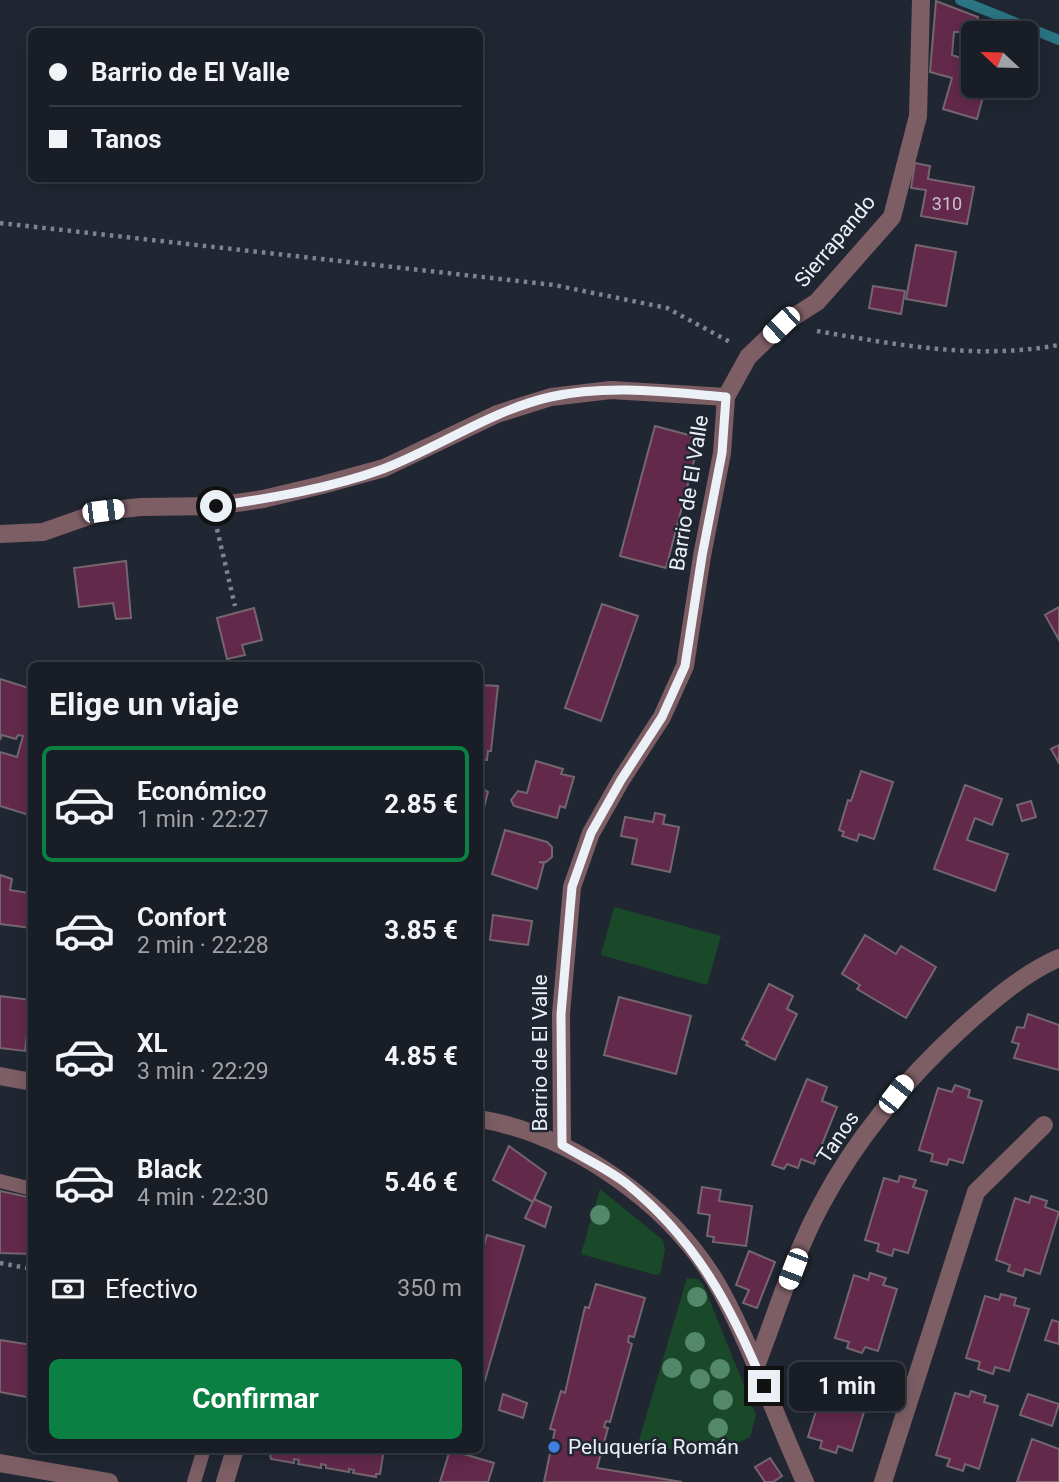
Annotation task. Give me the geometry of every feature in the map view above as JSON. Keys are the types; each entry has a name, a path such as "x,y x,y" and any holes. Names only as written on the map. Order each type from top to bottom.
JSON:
{"street":[{"name":"Sierrapando","path":"726,397 748,357 781,325 817,302 891,217 918,116 920,2"},
{"name":"Barrio de El Valle","path":"0,534 43,532 103,511 141,506 216,506 322,485 383,468 497,414 551,397 611,390 726,397 722,453 685,666 662,717 591,833 572,887 561,1014 562,1145 495,1121 483,1119"},
{"name":"Tanos","path":"756,1366 821,1203 863,1137 913,1073 945,1043 984,1008 1043,965 1059,958"},
{"path":"0,1076 28,1081"},
{"path":"883,1482 976,1192 1044,1125"},
{"path":"562,1145 625,1183 678,1233 720,1289 805,1482"},
{"path":"225,1482 234,1453"},
{"path":"0,1463 23,1475 109,1482"}],"lane":[{"path":"0,1181 28,1188"},
{"path":"194,1482 203,1453"}],"path":[{"path":"0,223 554,285 667,309 720,335 748,357"},
{"path":"781,325 929,350 1024,351 1059,345"},
{"path":"215,523 235,606"},
{"path":"0,1263 28,1268"}],"green space":[{"path":"614,907 721,936 707,985 601,955"},
{"path":"600,1189 663,1240 665,1250 660,1274 581,1254"},
{"path":"687,1278 698,1279 703,1284 756,1415 750,1437 710,1456 644,1445 639,1440"}],"building":[{"path":"936,1 978,17 977,21 961,21 961,32 954,32 952,55 961,58 961,98 983,98 977,119 943,109 952,78 930,72"},
{"path":"915,163 930,166 928,179 974,187 967,224 921,216 926,190 911,188"},
{"path":"916,245 956,252 946,306 906,299"},
{"path":"873,286 905,291 901,314 869,308"},
{"path":"655,426 700,438 666,568 620,556"},
{"path":"126,561 131,618 116,619 113,603 79,607 74,568"},
{"path":"602,604 638,616 601,721 565,708"},
{"path":"1059,607 1059,640 1045,615"},
{"path":"254,608 262,640 242,645 245,655 227,659 217,618"},
{"path":"0,679 28,688 28,815 0,806 0,752 17,757 23,736 18,735 16,739 2,735 0,740"},
{"path":"483,685 498,686 491,751 488,751 487,760 483,760"},
{"path":"1059,745 1059,763 1051,749"},
{"path":"536,761 563,769 561,774 574,777 565,808 560,806 557,818 514,806 511,800 518,791 527,793"},
{"path":"861,771 893,782 874,839 859,834 857,841 842,836 844,832 839,830"},
{"path":"965,785 1002,799 992,825 975,818 967,840 1008,854 995,891 934,869"},
{"path":"483,789 488,792 483,811"},
{"path":"1031,801 1036,817 1022,821 1017,805"},
{"path":"655,813 665,815 663,824 679,827 670,872 632,864 637,839 621,836 625,817 653,822"},
{"path":"505,830 547,842 552,847 552,857 546,862 539,862 544,863 537,889 492,874"},
{"path":"0,875 12,879 10,890 28,893 28,928 0,924"},
{"path":"493,915 532,921 528,945 490,940"},
{"path":"865,935 896,954 901,946 936,967 906,1018 857,989 860,985 842,974"},
{"path":"769,984 793,996 787,1009 797,1014 775,1060 746,1045 748,1042 742,1039"},
{"path":"0,996 28,1000 25,1051 0,1048"},
{"path":"619,997 691,1016 676,1074 604,1055"},
{"path":"1028,1014 1059,1025 1059,1070 1014,1058 1019,1044 1012,1042 1017,1027 1024,1028"},
{"path":"807,1079 827,1087 822,1101 837,1107 814,1164 801,1159 798,1168 787,1164 784,1169 772,1165"},
{"path":"955,1085 970,1090 968,1097 982,1101 963,1163 949,1159 947,1165 931,1161 933,1154 919,1150 938,1088 952,1092"},
{"path":"509,1146 546,1173 533,1202 493,1180"},
{"path":"900,1176 916,1180 913,1187 927,1191 908,1253 894,1249 892,1256 877,1251 879,1244 865,1240 884,1178 898,1182"},
{"path":"702,1187 721,1190 719,1201 752,1206 746,1246 713,1242 714,1237 707,1236 710,1215 698,1213"},
{"path":"0,1191 28,1197 28,1254 0,1253"},
{"path":"1031,1196 1047,1201 1045,1207 1059,1212 1040,1274 1025,1269 1023,1276 1008,1271 1010,1265 996,1260 1015,1198 1029,1203"},
{"path":"534,1199 551,1207 545,1227 525,1218"},
{"path":"487,1235 524,1246 483,1387 483,1249"},
{"path":"749,1251 775,1262 757,1308 743,1303 749,1290 736,1285"},
{"path":"870,1273 886,1278 883,1285 897,1289 878,1351 865,1347 862,1353 847,1348 849,1342 835,1338 854,1275 868,1280"},
{"path":"596,1284 645,1298 634,1337 629,1336 628,1342 632,1344 610,1422 606,1421 604,1427 608,1428 597,1468 682,1482 544,1482 555,1430 550,1429 561,1391 565,1393 585,1307 589,1308"},
{"path":"1001,1294 1016,1298 1014,1305 1029,1309 1009,1371 995,1367 993,1374 978,1369 980,1362 966,1358 985,1296 999,1300"},
{"path":"1052,1320 1059,1322 1059,1344 1045,1340"},
{"path":"0,1340 28,1344 28,1397 0,1392"},
{"path":"843,1373 859,1377 857,1384 871,1389 852,1451 838,1446 836,1453 820,1448 822,1441 808,1437 827,1375 842,1379"},
{"path":"971,1391 986,1396 984,1402 998,1406 979,1469 965,1464 963,1471 947,1466 950,1459 936,1455 955,1393 969,1397"},
{"path":"503,1394 527,1403 523,1418 499,1410"},
{"path":"1028,1394 1059,1404 1052,1426 1020,1415"},
{"path":"1032,1439 1059,1449 1059,1482 1017,1482"},
{"path":"270,1453 383,1453 380,1474 376,1474 376,1477 353,1473 354,1470 349,1469 349,1472 326,1468 326,1465 321,1464 321,1468 298,1464 299,1460 294,1459 294,1463 271,1459"},
{"path":"449,1453 460,1453 494,1463 488,1482 440,1482"},
{"path":"770,1458 782,1476 773,1482 765,1482 755,1467"}],"waterway":[{"path":"960,0 1059,40"}],"place":[{"name":"Peluquería Román","path":"554,1447"}],"route":[{"path":"216,506 263,499 383,468 497,414 551,397 611,390 726,397 722,453 685,666 662,717 591,833 572,887 561,1014 564,1083 562,1145 625,1183 678,1233 720,1289 764,1386"}]}
